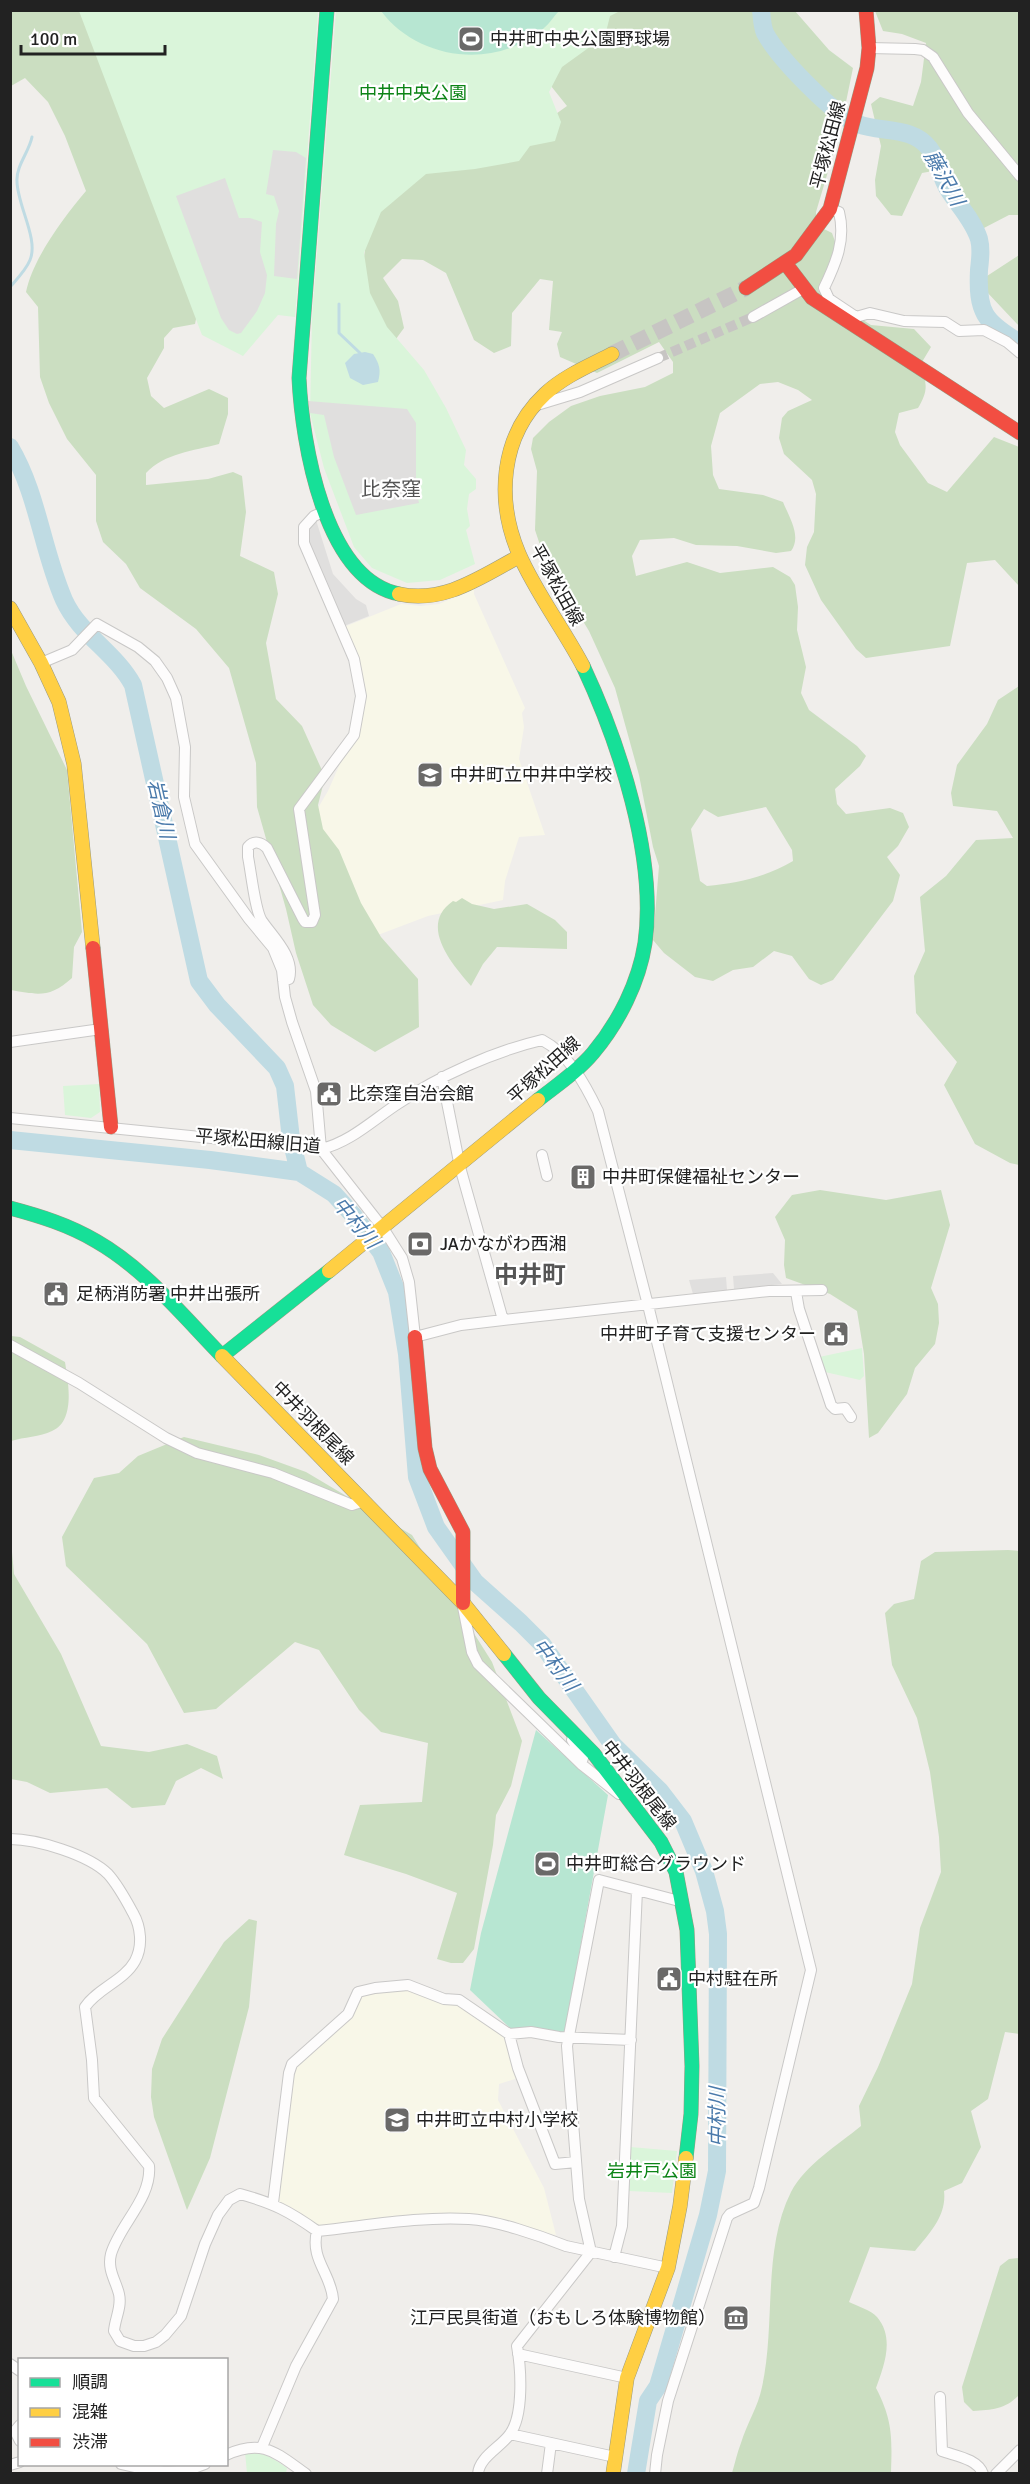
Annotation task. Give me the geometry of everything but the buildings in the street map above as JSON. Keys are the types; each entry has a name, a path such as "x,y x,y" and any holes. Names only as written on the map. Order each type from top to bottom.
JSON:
{"main road":[{"path":"327,10 299,378 304,437 326,511 337,542 348,562 361,576 375,586 396,594 416,597 442,594 520,556"},
{"name":"平塚松田線","path":"746,288 786,264 802,248 830,209 869,48 866,10"},
{"path":"786,264 803,289 821,304 1020,433"},
{"name":"平塚松田線","path":"222,1356 460,1167 575,1070 593,1052 629,996 636,978 644,942 645,885 630,796 600,704 582,665 520,556 510,534 503,503 503,475 511,445 524,417 567,377 612,354"},
{"path":"10,608 41,663 59,702 74,764 111,1127"},
{"path":"10,1208 46,1217 77,1230 111,1250 141,1274 222,1356"},
{"path":"415,1337 425,1448 430,1469 463,1532 463,1604"},
{"name":"中井羽根尾線","path":"222,1356 463,1604 506,1659 594,1754 661,1842 676,1872 687,1930 692,2066 691,2114 680,2206 668,2268 627,2378 613,2474"}],"street":[{"path":"869,48 915,49 933,57 968,113 1020,176"},
{"path":"830,209 839,212 843,225 840,250 824,288 829,298 856,317 870,312 904,321 945,322 959,331 984,330 1007,342 1020,353"},
{"path":"753,317 803,289"},
{"path":"534,406 580,392 658,358"},
{"path":"283,981 289,979 290,974 287,960 278,940 260,919 248,847 250,844 259,842 267,848 303,919 309,923 315,920 298,809 354,735 361,696 354,658 304,543 304,527 314,516 326,511"},
{"path":"41,663 72,650 97,624 138,647 155,661 167,678 176,698 185,747 184,799 195,844 249,920 273,948 282,970 285,997 292,1022 316,1091 321,1149 402,1258 409,1282 415,1337 461,1325 503,1320 769,1292 822,1290"},
{"path":"10,1042 101,1029"},
{"name":"平塚松田線旧道","path":"10,1118 321,1149 334,1146 349,1138 400,1102 442,1077 542,1040 550,1044 575,1070"},
{"path":"575,1070 598,1111 648,1305 811,1971 759,2188 754,2202 730,2214 727,2218 668,2401 655,2474"},
{"path":"442,1077 460,1167 503,1320"},
{"path":"542,1155 547,1176"},
{"path":"796,1292 799,1308 831,1405 835,1409 844,1408 851,1417"},
{"path":"10,1345 79,1383 140,1423 197,1453 273,1473 352,1505 364,1501"},
{"path":"463,1604 472,1652 478,1664 581,1764 634,1805"},
{"path":"574,1733 572,1740 583,1758 581,1764"},
{"path":"10,1839 27,1839 71,1853 108,1874 137,1920 141,1943 136,1960 125,1974 92,1997 85,2007 94,2098 149,2166 150,2176 145,2189 110,2257 112,2280 120,2295 120,2306 114,2331 120,2341 126,2345 144,2346 156,2342 181,2316 204,2244 218,2215 229,2199 240,2194 273,2203 291,2212 317,2231 445,2219 471,2219 591,2252 668,2268"},
{"path":"591,2252 579,2199 568,2037 599,1880 683,1902"},
{"path":"614,2257 622,2226 637,1890"},
{"path":"273,2203 292,2064 348,2014 358,1992 408,1985 444,1999 459,2000 509,2034 531,2032 568,2037 631,2040"},
{"path":"509,2034 518,2068 555,2164 576,2162"},
{"path":"262,2447 296,2366 333,2299 332,2288 317,2258 315,2242 317,2231"},
{"path":"477,2474 485,2459 510,2434 518,2410 520,2386 517,2346 591,2252"},
{"path":"518,2354 627,2378"},
{"path":"940,2397 942,2451 972,2461 982,2469 983,2474"},
{"path":"510,2434 615,2457"},
{"path":"546,2474 551,2443"},
{"path":"228,2454 243,2447 262,2447 271,2450 306,2474"},
{"path":"996,2474 1020,2450"},
{"path":"129,2466 154,2472 180,2472 200,2466"}],"shaded area":[{"path":"273,150 296,152 306,158 297,279 274,276 276,224 279,211 274,196 266,194"},
{"path":"225,178 239,218 250,218 262,222 260,252 267,275 265,293 257,311 241,333 237,334 229,330 221,318 176,196"},
{"path":"308,401 407,409 416,423 416,489 419,503 356,515 334,457 324,415 310,413"},
{"path":"316,520 333,574 356,599 366,605 369,616 344,626 308,545 309,527"},
{"name":"中井町立中井中学校","path":"474,589 474,594 525,708 522,713 524,727 519,759 545,835 519,837 505,881 503,900 428,916 362,941 317,818 318,808 343,757 365,696 362,669 344,627 401,604 421,606 439,604"},
{"path":"773,1273 782,1284 734,1289 733,1276"},
{"path":"726,1277 727,1290 693,1294 689,1280"},
{"name":"中井町立中村小学校","path":"408,1989 451,2000 502,2035 509,2044 518,2078 499,2084 498,2100 544,2188 556,2235 470,2216 320,2226 279,2203 277,2195 295,2068 352,2016 364,1993"}],"green space":[{"path":"11,11 84,11 199,304 195,324 173,328 164,338 164,348 147,378 151,396 164,408 209,389 228,398 228,414 219,444 162,461 146,473 146,485 208,479 233,472 242,476 246,512 240,556 274,572 278,594 266,643 276,699 302,726 325,777 318,805 323,829 339,850 361,903 381,937 418,979 419,1027 375,1052 331,1025 313,1005 296,953 257,807 256,763 229,668 196,629 140,588 126,564 103,542 96,521 96,475 67,439 49,403 40,377 38,307 26,292 42,252 59,225 86,191 65,136 48,102 25,78 11,86"},
{"name":"中井中央公園","path":"79,11 318,11 295,317 278,315 243,356 202,335"},
{"name":"中井中央公園","path":"336,11 620,11 610,16 605,36 562,67 549,92 561,122 555,141 530,146 519,161 475,169 426,174 381,212 364,253 370,293 387,327 424,370 446,408 466,450 464,465 476,479 476,489 469,494 467,509 470,526 466,530 475,564 440,580 407,583 372,568 354,547 324,468 310,413 312,318"},
{"name":"中井町中央公園野球場","path":"381,11 559,11 542,30 525,41 487,54 467,55 428,47 410,38 394,26"},
{"path":"601,11 795,11 829,50 853,68 840,131 816,212 816,225 832,233 837,247 818,288 819,292 871,325 914,329 931,347 919,367 926,388 923,398 918,408 899,413 895,432 900,445 928,483 947,492 994,437 1019,447 1019,586 995,560 967,563 950,646 866,658 856,649 821,600 805,565 807,547 814,532 816,494 812,480 784,454 779,438 782,418 788,411 812,400 798,390 778,382 760,384 720,413 711,446 713,475 719,489 763,495 783,502 795,533 791,551 776,553 737,546 696,545 674,538 640,540 632,556 636,576 687,562 720,573 773,567 790,577 795,585 798,607 797,630 806,667 801,693 809,710 857,746 866,756 860,766 835,789 837,804 846,814 890,808 903,813 909,827 898,846 887,857 900,875 893,901 833,980 821,985 809,979 792,956 774,951 753,967 733,970 713,981 695,977 664,953 653,940 659,866 639,775 615,688 589,631 550,567 535,530 537,471 531,449 533,438 549,422 571,406 600,396 645,387 673,373 673,362 659,342 597,373 560,357 557,344 562,332 549,330 553,281 540,279 512,313 511,346 494,353 474,340 446,273 423,260 402,259 383,278 398,301 404,328 393,343 359,284 365,251 363,200 546,121 567,106 547,81","holes":["766,807 792,850 793,861 773,871 741,881 707,886 700,881 691,829 704,809 718,817"]},
{"path":"875,11 1019,11 1019,215 1009,215 982,229 933,171 922,173 902,216 891,215 876,196 875,180 881,146 871,104 880,97 913,106 921,82 926,43 902,34 883,31"},
{"path":"1019,255 1019,326 985,290 987,276"},
{"path":"10,648 67,770 82,932 74,947 72,978 57,989 36,994 11,990"},
{"path":"1019,686 1019,1165 1010,1163 975,1144 944,1085 957,1062 916,1013 914,976 925,951 920,897 946,876 976,840 1013,838 997,811 953,806 951,793 957,765 987,724 998,700"},
{"path":"462,898 472,904 494,909 527,904 555,920 567,932 567,949 497,947 483,964 471,986 448,956 438,933 438,921 443,911 453,901 456,902"},
{"path":"99,1084 100,1112 91,1118 65,1115 63,1086"},
{"path":"820,1190 886,1200 941,1190 950,1225 931,1288 938,1304 939,1323 935,1344 915,1368 907,1394 878,1433 869,1438 864,1354 857,1311 830,1294 786,1278 785,1240 775,1217 792,1195"},
{"path":"11,1336 20,1337 65,1362 69,1400 65,1419 60,1426 42,1435 11,1441"},
{"path":"862,1348 864,1376 860,1380 825,1372 819,1357"},
{"path":"184,1437 259,1455 306,1472 412,1535 492,1662 522,1741 511,1786 496,1815 493,1845 474,1949 463,1963 451,1963 437,1959 457,1893 344,1855 360,1805 422,1802 428,1743 381,1732 359,1710 319,1650 295,1642 216,1709 184,1713 147,1644 66,1566 62,1537 94,1478 119,1473 138,1456"},
{"path":"11,1551 14,1574 61,1654 101,1746 149,1752 187,1744 217,1756 223,1779 201,1768 176,1781 165,1805 132,1808 107,1788 50,1793 27,1782 11,1779"},
{"path":"1020,1551 1019,2034 1005,2032 988,2099 971,2111 981,2147 962,2183 944,2191 940,2216 915,2251 870,2247 849,2302 868,2310 877,2317 886,2334 886,2352 876,2388 886,2410 890,2430 891,2473 732,2473 762,2387 766,2363 773,2263 782,2214 791,2192 805,2173 861,2126 859,2106 878,2067 912,1984 920,1928 941,1872 939,1837 930,1772 917,1718 892,1665 885,1613 894,1604 914,1599 921,1561 935,1552"},
{"name":"中井町総合グラウンド","path":"536,1730 608,1795 565,2031 561,2034 512,2030 470,1990 481,1933"},
{"path":"249,1919 257,1921 249,2007 210,2158 187,2210 154,2117 151,2097 152,2069 162,2039 224,1942"},
{"name":"岩井戸公園","path":"630,2147 677,2151 672,2193 629,2191"},
{"path":"1019,2258 1019,2395 998,2408 973,2411 964,2402 962,2387 1000,2266 1009,2259"},
{"path":"245,2452 263,2454 287,2468 286,2473 247,2473"}],"water":[{"path":"365,352 373,354 379,374 378,382 363,385 350,378 345,363 354,354"}],"waterway":[{"name":"藤沢川","path":"761,10 765,33 782,56 821,98 858,124 914,136 929,148 948,189 969,219 979,239 981,251 979,284 985,314 998,329 1020,343"},
{"path":"10,287 26,267 32,252 30,232 20,201 17,181 18,170 32,137"},
{"path":"339,304 339,333 360,353"},
{"name":"岩倉川","path":"10,447 34,503 50,562 64,600 79,623 126,673 133,685 199,981 217,1005 277,1068 285,1086 291,1139 299,1172"},
{"name":"中村川","path":"10,1140 210,1160 299,1172 334,1194 381,1252 397,1292 407,1354 417,1477 436,1527 475,1582 542,1644 613,1745 660,1791 683,1821 704,1871 715,1911 718,1934 717,2171 708,2215 658,2386 648,2401 636,2474"}],"tunnel":[{"path":"612,354 746,288"},
{"path":"658,358 753,317"}],"traffic: fast":[{"path":"327,10 299,378 301,405 312,471 335,536 352,563 373,583 399,594"},
{"path":"538,1100 581,1066 611,1028 633,987 645,943 647,910 645,874 632,801 610,730 583,666"},
{"path":"10,1208 65,1226 86,1235 114,1252 163,1294 222,1356 329,1271"},
{"path":"504,1654 539,1698 594,1754 661,1842 676,1872 687,1930 692,2066 691,2114 686,2158"}],"traffic: slow":[{"path":"583,666 533,583 519,554 507,512 506,469 519,429 530,411 545,394 568,377 612,354"},
{"path":"399,594 416,596 447,592 520,556"},
{"path":"10,608 41,663 59,702 74,764 93,948"},
{"path":"329,1271 538,1100"},
{"path":"222,1356 463,1603 504,1654"},
{"path":"613,2474 627,2378 668,2268 680,2206 686,2158"}],"traffic: jam":[{"path":"746,288 796,255 830,209 867,68 869,48 866,10"},
{"path":"786,264 812,298 1020,433"},
{"path":"93,948 111,1127"},
{"path":"415,1337 425,1448 430,1469 463,1532 463,1603"}],"place":[{"name":"中井町中央公園野球場","path":"471,39"},
{"name":"中井町立中井中学校","path":"430,775"},
{"name":"比奈窪自治会館","path":"329,1094"},
{"name":"中井町保健福祉センター","path":"583,1177"},
{"name":"JAかながわ西湘","path":"420,1244"},
{"name":"足柄消防署 中井出張所","path":"56,1294"},
{"name":"中井町子育て支援センター","path":"836,1334"},
{"name":"中井町総合グラウンド","path":"547,1864"},
{"name":"中村駐在所","path":"669,1979"},
{"name":"中井町立中村小学校","path":"397,2120"},
{"name":"江戸民具街道（おもしろ体験博物館）","path":"736,2318"}],"district":[{"name":"比奈窪","path":"391,489"},
{"name":"中井町","path":"530,1275"}]}
